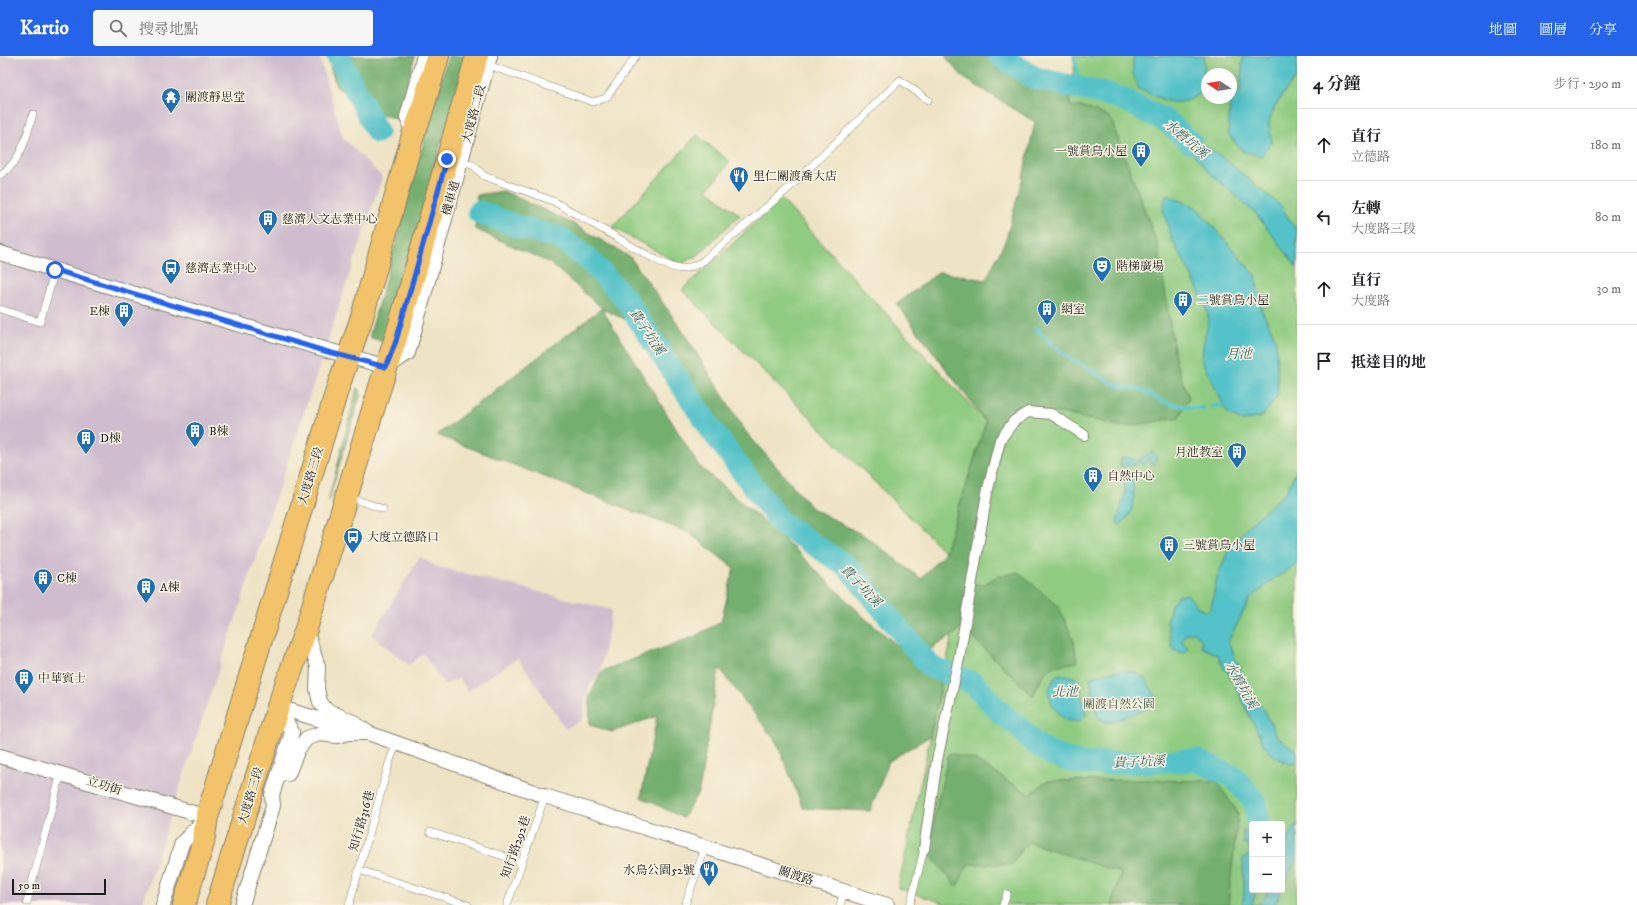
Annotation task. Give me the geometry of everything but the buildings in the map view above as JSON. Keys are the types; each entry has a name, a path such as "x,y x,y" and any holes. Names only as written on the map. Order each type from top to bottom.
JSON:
{"main road":[{"path":"413,135 420,117 438,56"},
{"name":"大度路二段","path":"437,221 456,164 483,60"},
{"name":"大度路三段","path":"184,905 203,843 207,816 348,356 362,317 413,135"},
{"name":"大度路三段","path":"217,905 278,707 306,628 386,367 437,221"}],"street":[{"path":"413,135 406,117 424,56"},
{"path":"0,254 328,352 386,367"},
{"path":"924,849 937,760 965,623 987,493 1000,440 1014,421 1028,412 1051,414 1084,435"},
{"path":"306,628 318,667 317,690 320,702 326,710 353,722 368,733"},
{"path":"278,707 341,726 348,733"},
{"path":"273,806 272,795 292,732 278,707"},
{"path":"273,806 280,798 291,764 298,749 307,738 319,734 337,736 348,733 368,733"},
{"name":"關渡路","path":"368,733 546,796 887,905"},
{"name":"立功街","path":"0,756 207,816"},
{"name":"大度路三段","path":"242,905 273,806"},
{"name":"大度路三段","path":"163,905 182,843 207,816"}],"lane":[{"path":"483,60 593,102 606,98 636,56"},
{"path":"456,164 473,165 484,176 553,201 656,260 671,268 681,270 692,268 703,261 790,187 900,80 928,100"},
{"path":"0,175 8,170 21,152 33,114"},
{"path":"0,308 40,322 55,270"},
{"path":"347,496 383,509"},
{"name":"知行路316巷","path":"349,905 390,760 397,743"},
{"path":"27,902 61,773"},
{"name":"知行路292巷","path":"507,905 546,796"},
{"path":"430,832 522,862"},
{"path":"685,905 705,848"},
{"path":"910,905 924,849"},
{"path":"359,870 468,905"},
{"path":"840,905 844,891"},
{"path":"1003,905 1007,894"}],"shaded area":[{"path":"0,56 319,56 343,138 382,177 142,905 0,905"},
{"path":"420,557 435,566 612,610 600,674 590,685 584,702 583,719 566,729 518,658 468,691 459,678 445,685 423,654 409,665 371,635"}],"green space":[{"path":"327,56 415,56 397,119 370,111 336,86"},
{"path":"448,56 466,56 386,337 383,341 371,338 370,334"},
{"path":"945,56 987,56 1026,82 1071,94 1070,106 1083,107 1110,117 1158,246 1176,363 1189,398 1179,417 1125,427 1061,413 1025,411 1007,415 968,582 982,585 997,577 1018,572 1058,606 1074,641 1077,662 1054,666 1043,675 1033,696 963,628 926,652 842,558 783,511 712,423 659,334 602,309 699,466 783,538 867,620 942,682 930,736 889,761 870,811 803,808 777,743 719,668 699,791 683,818 641,797 657,716 612,732 590,725 589,697 602,671 695,636 721,622 734,568 689,533 437,435 602,308 550,263 475,229 477,195 503,191 570,222 630,257 680,327 746,432 812,508 868,538 921,579 945,552 986,422 897,304 939,272 986,280 1006,239 1024,173 1035,122 964,78"},
{"name":"關渡自然公園","path":"1074,56 1297,56 1297,905 949,905 898,888 1075,63"},
{"path":"697,135 730,162 707,190 740,215 697,256 680,264 612,227"},
{"path":"781,199 986,422 945,552 682,290"},
{"path":"357,388 360,389 361,394 328,502"},
{"path":"949,753 975,760 1030,795 1046,781 1216,781 1238,813 1228,905 1111,905 1121,873 1028,842 1012,864 968,864 957,887 931,856 934,818"}],"water":[{"path":"1137,56 1204,56 1204,68 1201,68 1201,92 1187,100 1172,102 1139,89 1133,74 1133,58"},
{"path":"1243,56 1297,56 1297,76 1284,92 1275,107 1269,125 1272,141 1261,156 1242,151 1228,134 1230,104 1237,104 1237,95 1240,91"},
{"path":"1168,122 1179,127 1222,157 1281,206 1297,232 1297,267 1256,214 1210,173 1176,134"},
{"name":"月池","path":"1166,195 1196,207 1255,275 1262,311 1276,339 1278,395 1263,416 1242,421 1228,414 1202,361 1203,344 1209,321 1207,310 1192,276 1172,240 1163,209"},
{"path":"1152,452 1157,457 1154,465 1150,463 1149,457 1144,465 1141,464 1141,460 1135,465 1120,466 1121,459 1123,458 1137,461"},
{"path":"1297,469 1297,565 1275,578 1250,599 1228,642 1243,675 1258,702 1265,711 1277,737 1297,752 1297,762 1291,764 1275,757 1265,747 1229,673 1224,669 1218,655 1201,647 1202,641 1193,631 1191,633 1186,633 1182,641 1188,648 1183,653 1173,650 1167,622 1171,605 1178,596 1187,594 1198,607 1207,612 1211,608 1217,577 1229,549 1248,526 1286,492"},
{"path":"1125,473 1132,473 1134,495 1132,508 1125,520 1119,525 1117,523 1125,492 1124,477"},
{"path":"1121,670 1140,675 1147,681 1156,698 1149,708 1111,722 1103,721 1097,716 1090,678 1100,674"},
{"name":"北池","path":"1067,675 1078,679 1086,715 1079,722 1065,720 1052,705 1048,690 1056,676"},
{"path":"1248,792 1258,796 1266,808 1267,821 1251,821 1252,815 1248,805"},
{"path":"1297,823 1297,858 1285,883 1285,844"},
{"path":"1249,828 1249,847 1248,844 1243,843 1243,831 1248,833"},
{"path":"1249,854 1249,893 1255,893 1252,905 1242,905 1244,894 1243,859"},
{"path":"1266,893 1280,893 1275,904 1253,905 1259,904"}],"waterway":[{"name":"貴子坑溪","path":"338,56 377,132"},
{"name":"水磨坑溪","path":"1000,56 1035,78 1118,97 1168,122 1191,143"},
{"path":"1074,56 1080,88"},
{"name":"貴子坑溪","path":"479,212 519,227 560,238 590,261 624,297 710,428 781,523 848,567 931,667 973,683 1001,713 1019,727 1034,743 1051,754 1081,764 1195,760 1234,777 1256,803 1258,821"},
{"path":"1035,327 1051,344 1070,359 1087,367 1104,379 1119,386 1140,389 1164,402 1190,408 1203,408"},
{"path":"1212,407 1222,405"}],"place":[{"name":"關渡靜思堂","path":"171,114"},
{"name":"一號賞鳥小屋","path":"1141,168"},
{"name":"里仁關渡喬大店","path":"739,193"},
{"name":"慈濟人文志業中心","path":"268,236"},
{"name":"階梯廣場","path":"1102,283"},
{"name":"慈濟志業中心","path":"171,285"},
{"name":"二號賞鳥小屋","path":"1183,317"},
{"name":"網室","path":"1047,326"},
{"name":"E棟","path":"124,328"},
{"name":"B棟","path":"195,448"},
{"name":"D棟","path":"86,455"},
{"name":"月池教室","path":"1237,469"},
{"name":"自然中心","path":"1093,493"},
{"name":"大度立德路口","path":"353,554"},
{"name":"三號賞鳥小屋","path":"1169,562"},
{"name":"C棟","path":"43,595"},
{"name":"A棟","path":"146,604"},
{"name":"中華賓士","path":"24,695"},
{"name":"水鳥公園52號","path":"709,887"}],"route":[{"path":"55,270 87,281 328,352 386,367 396,341 447,159"}]}
